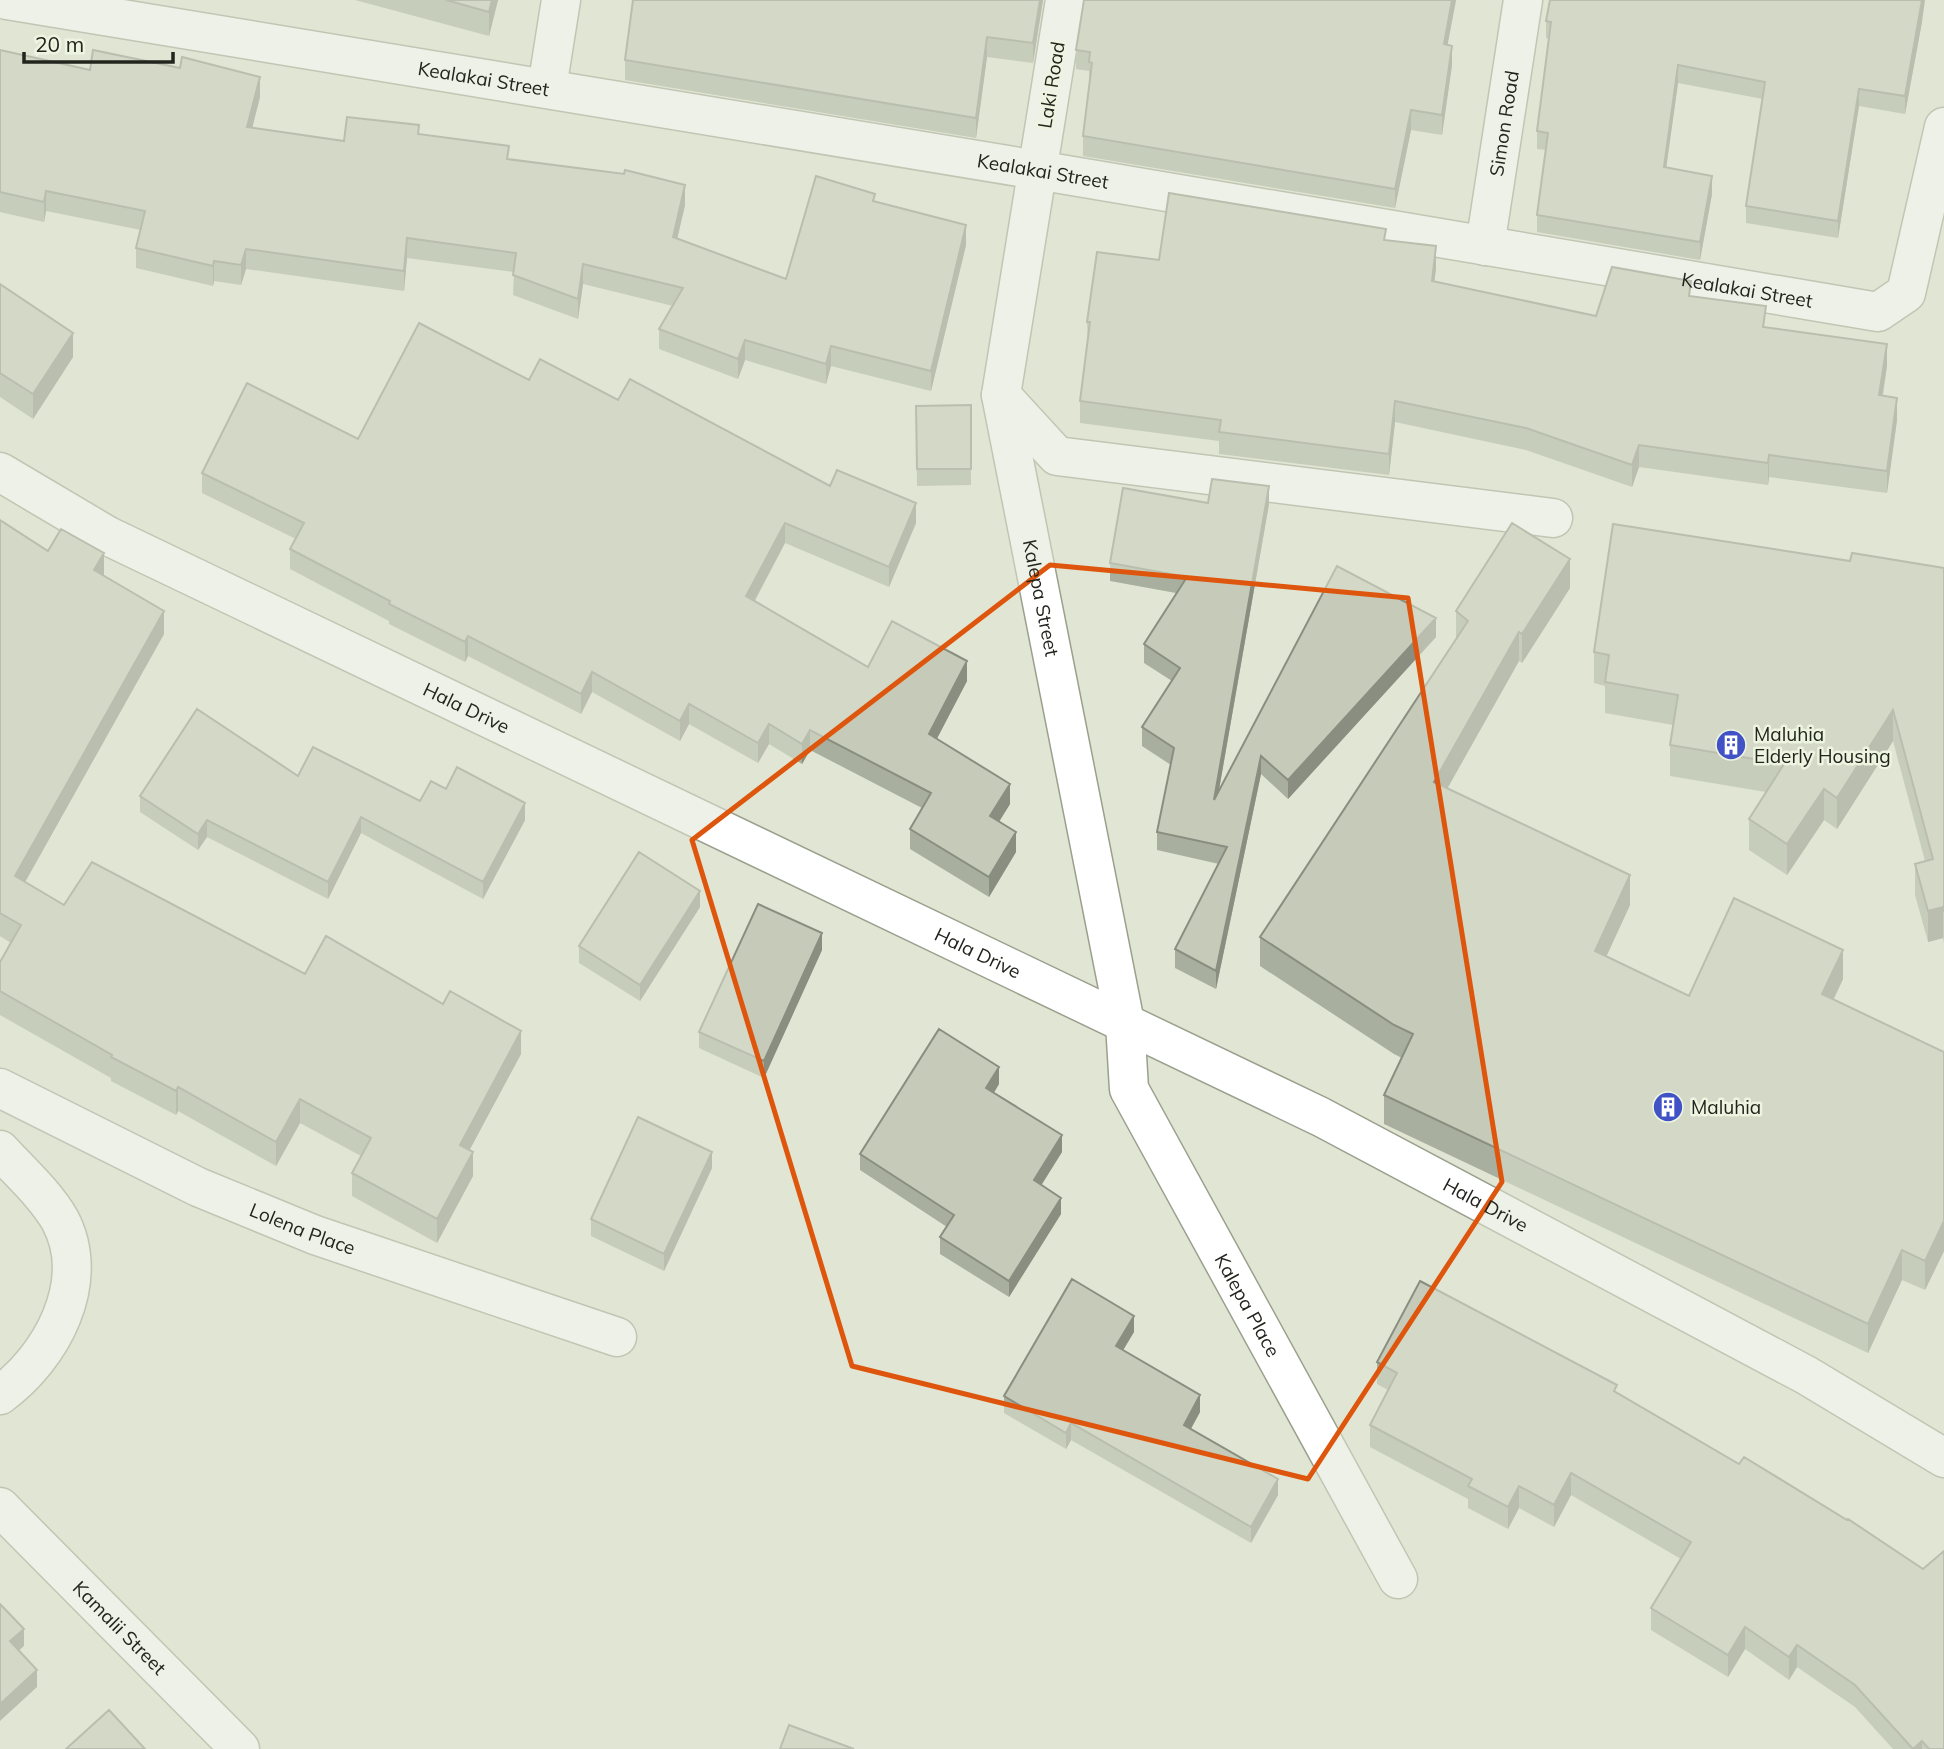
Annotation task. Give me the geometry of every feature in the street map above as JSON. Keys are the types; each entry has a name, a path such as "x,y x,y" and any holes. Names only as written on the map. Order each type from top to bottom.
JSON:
{"street":[{"name":"Kealakai Street","path":"7,0 1037,170 1878,313 1906,293 1944,127"},
{"path":"547,89 561,0"},
{"name":"Laki Road","path":"1037,170 1065,0"},
{"name":"Simon Road","path":"1485,246 1523,0"},
{"name":"Kalepa Street","path":"1037,170 1001,395 1125,1023"},
{"path":"1001,395 1057,456 1553,518"},
{"name":"Hala Drive","path":"0,471 108,536 1125,1023 1357,1137 1806,1375 1944,1458"},
{"name":"Kalepa Place","path":"1125,1023 1129,1089 1398,1579"},
{"name":"Lolena Place","path":"0,1088 198,1187 315,1235 617,1337"},
{"path":"0,1150 45,1199 60,1221 70,1247 71,1276 68,1301 46,1348 14,1385 0,1395"},
{"name":"Kamalii Street","path":"0,1507 240,1749"}],"highlighted area":[{"path":"1050,565 1408,598 1502,1182 1308,1479 852,1366 692,840"}],"building":[{"path":"446,0 492,0 489,12"},
{"path":"633,0 1040,0 1033,43 987,37 976,118 625,60"},
{"path":"1084,0 1452,0 1444,44 1452,46 1442,115 1411,110 1395,189 1083,136 1092,63 1089,62 1090,52 1076,50"},
{"path":"1550,0 1922,0 1905,96 1859,89 1838,221 1746,206 1765,82 1678,65 1664,167 1712,176 1700,242 1537,215 1548,133 1537,131 1551,22 1546,21"},
{"path":"0,50 90,70 93,50 180,68 182,57 260,77 247,127 344,141 347,117 419,125 418,134 509,146 507,159 624,174 625,170 685,185 673,237 786,279 816,176 875,194 873,201 966,225 931,371 831,346 826,364 745,340 738,359 659,329 683,288 583,264 578,299 513,275 516,253 407,238 404,271 246,249 241,265 214,261 213,266 136,248 145,211 46,191 44,202 0,192"},
{"path":"1169,193 1386,229 1384,240 1436,246 1432,281 1596,316 1612,267 1691,281 1689,296 1766,306 1763,327 1887,344 1879,395 1897,398 1887,471 1769,455 1768,463 1639,445 1632,465 1526,428 1395,401 1389,454 1219,432 1221,420 1080,401 1097,252 1159,260"},
{"path":"0,284 73,333 33,394 0,373"},
{"path":"419,323 529,380 540,359 618,400 630,379 830,486 837,470 916,503 889,567 785,523 746,596 868,667 892,621 967,661 929,734 1010,784 990,816 1016,832 989,877 910,829 931,793 810,730 802,744 769,724 758,743 689,704 680,721 592,672 581,694 468,636 465,642 389,604 390,601 290,549 304,523 202,473 247,383 358,439"},
{"path":"971,405 971,469 917,469 916,406"},
{"path":"1212,479 1269,486 1214,800 1337,566 1436,618 1288,780 1261,756 1216,971 1175,949 1227,847 1157,832 1174,748 1142,727 1180,668 1144,644 1187,577 1110,563 1123,488 1208,503"},
{"path":"0,520 48,551 61,529 104,553 94,570 164,611 15,876 64,905 92,862 305,974 326,936 443,1004 450,991 521,1031 460,1145 473,1152 437,1219 352,1173 371,1138 300,1099 276,1142 178,1087 176,1091 111,1057 112,1055 0,991 0,962 21,925 0,913"},
{"name":"Maluhia","path":"1512,523 1570,559 1522,634 1519,632 1434,782 1630,875 1595,951 1689,996 1734,898 1843,950 1822,994 1944,1052 1944,1221 1925,1261 1902,1250 1868,1324 1384,1095 1413,1034 1394,1025 1260,937 1468,621 1456,611"},
{"name":"Maluhia Elderly Housing","path":"1613,524 1850,561 1852,553 1944,568 1944,912 1943,907 1928,911 1915,864 1933,859 1893,710 1837,798 1824,789 1787,844 1749,819 1784,764 1670,745 1678,695 1605,682 1609,655 1594,652"},
{"path":"197,709 298,776 313,747 420,801 431,781 446,789 457,767 525,803 483,882 361,817 328,882 207,820 198,834 140,796"},
{"path":"639,852 700,891 640,985 579,946"},
{"path":"758,904 822,933 764,1061 699,1032"},
{"path":"939,1029 999,1067 986,1088 1062,1135 1034,1180 1061,1198 1009,1281 940,1237 954,1215 860,1154"},
{"path":"638,1117 712,1152 664,1254 591,1219"},
{"path":"1072,1279 1134,1316 1116,1346 1200,1395 1184,1425 1278,1479 1251,1527 1071,1423 1066,1433 1004,1396"},
{"path":"1420,1281 1617,1385 1614,1391 1739,1464 1744,1457 1848,1519 1923,1569 1944,1551 1944,1749 1929,1749 1922,1741 1913,1749 1855,1685 1797,1645 1789,1657 1745,1627 1728,1655 1651,1608 1691,1542 1571,1473 1554,1505 1519,1486 1508,1507 1468,1486 1472,1479 1370,1425 1397,1373 1377,1362"},
{"path":"0,1604 24,1629 10,1641 37,1670 0,1704"},
{"path":"109,1710 145,1749 66,1749"},
{"path":"789,1725 854,1749 780,1749"}],"place":[{"name":"Maluhia Elderly Housing","path":"1731,745"},
{"name":"Maluhia","path":"1668,1107"}]}
